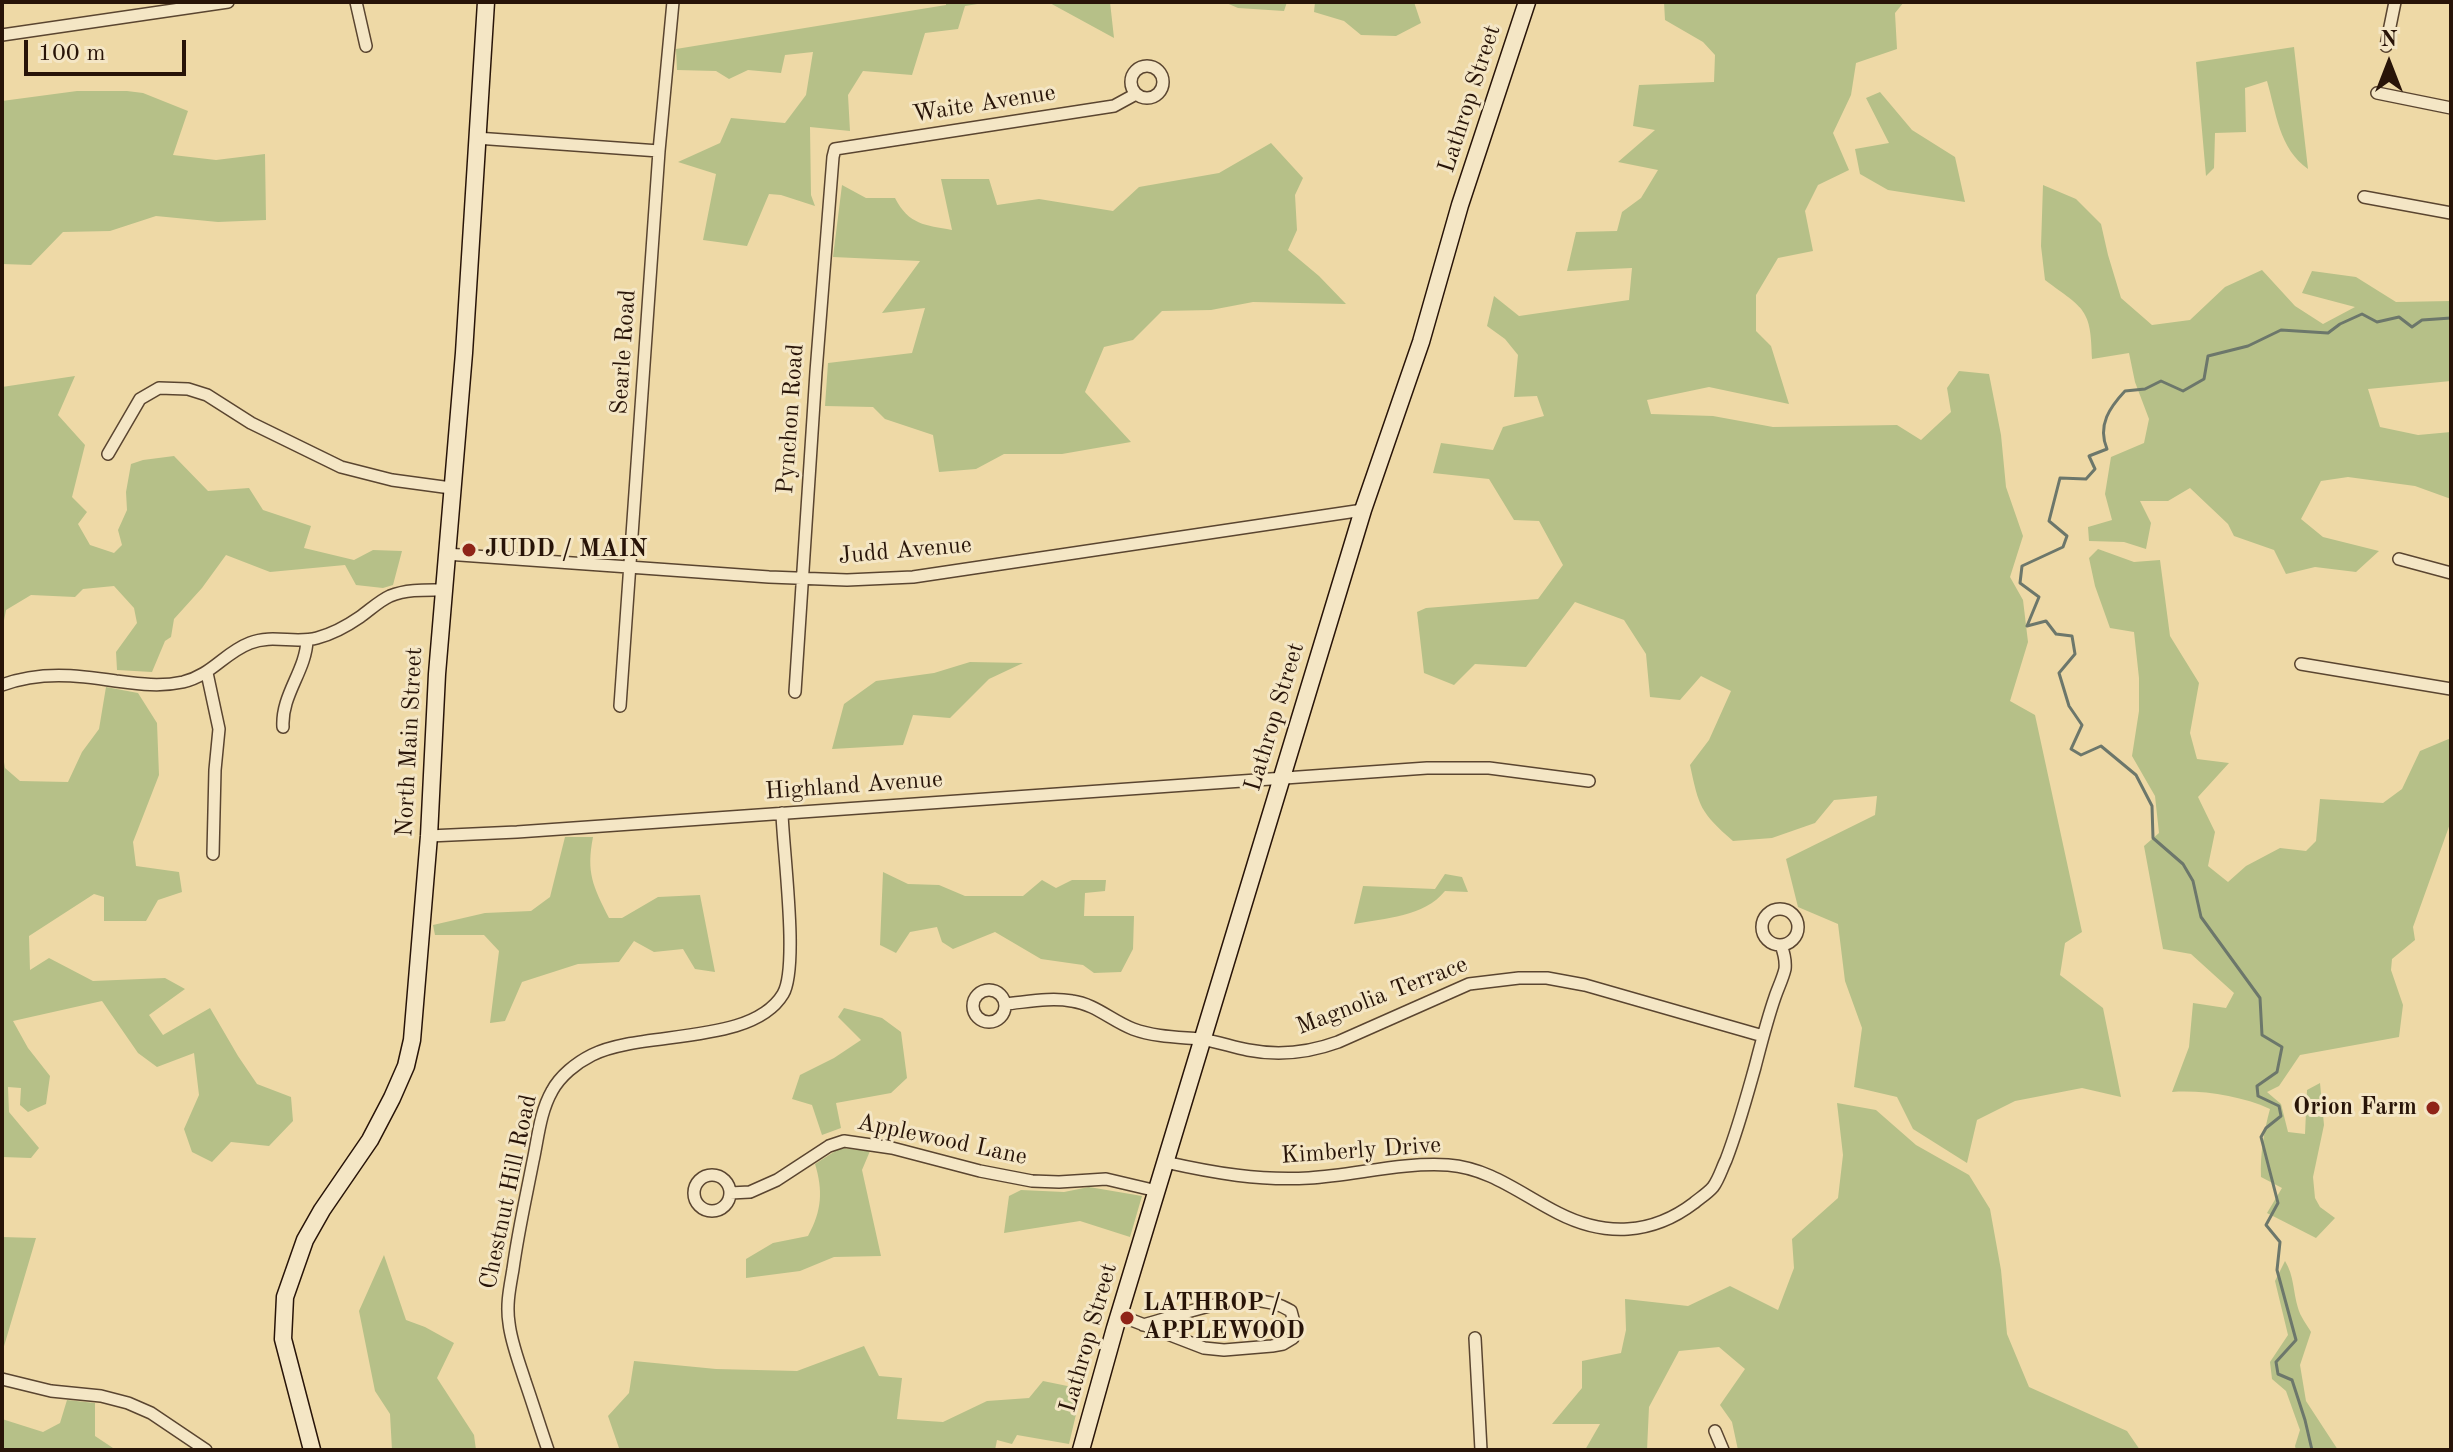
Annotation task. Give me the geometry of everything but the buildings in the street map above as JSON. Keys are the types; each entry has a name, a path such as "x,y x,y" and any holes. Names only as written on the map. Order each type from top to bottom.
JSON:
{"street":[{"path":"2,35 228,2"},
{"path":"356,2 366,46"},
{"name":"North Main Street","path":"312,1450 283,1339 285,1297 305,1240 370,1140 406,1066 417,999 437,674 464,353 486,2"},
{"name":"Searle Road","path":"620,706 659,151 673,2"},
{"name":"Lathrop Street","path":"1081,1450 1363,510 1421,342 1460,205 1527,2"},
{"path":"2386,46 2395,2"},
{"path":"2377,93 2451,108"},
{"name":"Waite Avenue","path":"835,149 1114,106 1136,94"},
{"path":"476,138 659,151"},
{"name":"Pynchon Road","path":"795,692 816,372 835,149"},
{"path":"2364,197 2451,213"},
{"path":"108,454 140,399 159,388 188,389 207,395 251,423 341,467 392,480 451,488"},
{"name":"Judd Avenue","path":"446,554 803,579 913,577 1363,510"},
{"path":"2399,559 2451,573"},
{"path":"2,685 33,677 60,675 159,685 185,682 207,673 252,642 307,640 344,627 395,594 444,590"},
{"path":"283,727 284,710 303,663 307,640"},
{"path":"2301,664 2451,689"},
{"path":"207,673 219,729 213,854"},
{"name":"Highland Avenue","path":"429,836 1460,767 1503,769 1589,781"},
{"name":"Chestnut Hill Road","path":"548,1450 516,1354 508,1308 519,1229 543,1112 561,1078 594,1054 753,1020 783,995 790,977 791,951 782,813"},
{"name":"Kimberly Drive","path":"1165,1162 1266,1179 1312,1178 1426,1164 1464,1167 1487,1174 1581,1224 1610,1230 1638,1228 1675,1217 1713,1187 1739,1128 1763,1036 1785,970 1781,945"},
{"name":"Magnolia Terrace","path":"1005,1004 1071,1000 1144,1032 1203,1039 1250,1051 1275,1053 1317,1050 1419,1007 1451,990 1486,981 1547,978 1585,985 1763,1036"},
{"name":"Applewood Lane","path":"730,1193 750,1192 777,1180 829,1146 844,1141 892,1148 1032,1181 1106,1179 1157,1191"},
{"path":"1121,1316 1143,1325 1204,1348 1224,1350 1272,1346 1290,1340 1295,1326 1291,1311 1270,1301 1210,1305 1143,1325"},
{"path":"1475,1338 1481,1450"},
{"path":"2,1379 51,1391 101,1396 128,1403 151,1413 206,1450"},
{"path":"1715,1431 1723,1450"}],"green space":[{"path":"946,2 990,2 965,6 958,29 925,33 912,75 863,71 848,95 850,131 810,127 811,195 815,206 769,194 747,246 703,240 716,174 678,162 720,143 731,118 785,123 806,95 813,52 785,55 781,73 748,70 729,79 716,71 677,70 676,49 946,5"},
{"path":"1048,2 1110,2 1114,38"},
{"path":"1224,2 1287,2 1284,11 1238,8"},
{"path":"1315,2 1414,2 1421,23 1396,36 1361,35 1344,21 1314,12"},
{"path":"1664,2 1904,2 1895,13 1897,49 1856,63 1851,95 1833,133 1849,170 1818,185 1805,211 1813,251 1778,258 1756,295 1756,331 1771,346 1789,404 1709,387 1647,400 1651,414 1713,416 1773,427 1897,425 1921,440 1951,412 1947,388 1959,371 1989,374 2001,435 2006,487 2023,536 2010,577 2023,600 2028,642 2010,701 2035,715 2082,932 2065,943 2060,975 2103,1008 2121,1097 2082,1088 2015,1101 1977,1120 1967,1163 1913,1129 1897,1097 1854,1087 1862,1028 1845,981 1838,924 1798,907 1786,859 1875,815 1877,796 1834,800 1815,823 1772,838 1733,841 1702,808 1690,765 1709,740 1731,691 1701,676 1680,700 1650,697 1646,654 1624,620 1575,602 1526,667 1475,664 1454,685 1424,673 1417,612 1426,608 1538,599 1563,565 1539,521 1514,520 1489,479 1433,473 1441,443 1493,450 1503,427 1544,416 1537,396 1514,397 1518,355 1505,339 1487,326 1494,296 1519,316 1629,300 1632,268 1567,271 1576,232 1617,231 1622,212 1641,198 1658,170 1618,162 1655,130 1633,126 1639,85 1714,82 1715,55 1703,42 1665,20"},
{"path":"2294,47 2308,169 2298,161 2285,141 2267,81 2245,88 2246,132 2215,133 2214,168 2206,176 2196,62"},
{"path":"77,91 143,93 188,111 173,155 216,160 265,154 266,220 218,222 156,216 110,231 63,232 31,265 2,264 2,101"},
{"path":"1880,92 1912,130 1955,157 1965,202 1888,190 1860,174 1855,149 1889,143 1866,98"},
{"path":"1271,143 1303,178 1295,195 1297,230 1288,250 1346,304 1253,302 1211,310 1162,311 1133,340 1104,347 1085,392 1131,442 1062,454 1004,454 976,469 939,472 933,435 885,419 873,407 825,406 828,363 912,353 925,308 882,313 920,261 833,257 842,185 866,198 895,198 912,219 952,230 941,179 989,179 997,205 1039,199 1113,211 1139,187 1219,173"},
{"path":"2043,185 2076,199 2101,224 2121,298 2152,325 2190,320 2225,287 2262,270 2295,306 2323,324 2355,307 2302,293 2312,271 2356,277 2396,302 2451,301 2451,381 2368,389 2380,427 2418,435 2451,432 2451,499 2415,486 2348,477 2321,481 2301,519 2323,537 2379,551 2356,572 2315,567 2286,574 2274,550 2234,536 2228,524 2190,488 2168,501 2140,501 2151,523 2146,549 2124,542 2089,541 2088,527 2112,520 2105,494 2111,457 2144,443 2149,419 2135,382 2129,353 2092,359 2090,329 2083,312 2045,280 2041,246"},
{"path":"75,376 58,415 85,445 72,497 87,512 78,524 90,545 114,553 122,545 118,530 127,510 126,492 131,464 174,456 208,491 249,488 263,510 311,526 304,548 354,560 373,550 402,551 393,585 383,588 356,585 345,565 270,572 226,555 174,619 171,637 165,641 152,672 117,670 116,652 137,623 134,608 114,586 83,589 75,597 31,595 6,610 2,631 2,387"},
{"path":"2098,549 2134,562 2160,560 2170,636 2199,683 2190,733 2197,759 2229,763 2198,797 2215,832 2208,866 2228,882 2246,866 2280,848 2306,851 2316,841 2320,799 2383,803 2402,789 2420,751 2451,738 2451,821 2413,927 2415,940 2392,959 2391,970 2403,1005 2399,1037 2300,1055 2279,1086 2267,1092 2281,1104 2288,1132 2305,1134 2307,1090 2320,1083 2324,1125 2313,1177 2315,1198 2320,1207 2335,1218 2316,1238 2267,1213 2282,1188 2261,1177 2263,1143 2270,1109 2222,1095 2172,1092 2189,1047 2193,1003 2226,1008 2234,993 2191,954 2163,949 2144,846 2159,833 2155,796 2132,756 2139,711 2134,632 2110,628 2089,558"},
{"path":"970,662 1023,663 989,679 950,718 913,715 903,745 832,749 844,704 876,681 934,673"},
{"path":"106,687 138,693 157,723 159,775 133,842 136,866 179,872 182,892 158,900 146,921 104,921 104,897 94,894 29,936 30,970 49,958 93,981 165,978 185,989 149,1015 163,1035 210,1008 257,1084 291,1097 293,1121 269,1146 231,1142 212,1162 192,1152 184,1129 199,1095 194,1053 157,1067 138,1053 102,1001 13,1021 28,1048 50,1076 46,1104 28,1112 20,1105 21,1088 8,1087 9,1112 39,1148 31,1158 2,1157 2,750 5,768 20,781 68,782 82,752 99,729"},
{"path":"565,837 593,837 590,860 592,879 609,918 622,918 658,897 700,895 715,972 695,969 683,949 654,952 634,941 619,962 578,964 522,982 505,1021 490,1023 499,951 484,935 435,935 433,925 485,913 531,911 550,897"},
{"path":"883,872 908,884 939,885 965,896 1023,896 1042,880 1056,888 1072,880 1106,880 1105,891 1085,893 1084,916 1134,916 1133,949 1121,972 1094,973 1083,965 1041,959 995,932 953,949 942,942 937,927 910,932 896,953 880,945"},
{"path":"1445,874 1462,877 1468,892 1445,891 1436,900 1415,911 1354,924 1363,886 1435,889"},
{"path":"844,1008 882,1018 901,1032 907,1078 891,1093 836,1103 841,1128 822,1135 812,1105 792,1099 800,1075 861,1040 838,1017"},
{"path":"1837,1103 1876,1110 1916,1145 1969,1175 1990,1209 2001,1270 2007,1334 2029,1387 2127,1431 2140,1450 1738,1450 1732,1422 1720,1405 1745,1369 1719,1347 1679,1351 1649,1407 1647,1450 1585,1450 1600,1424 1552,1424 1582,1388 1582,1361 1621,1353 1626,1330 1625,1299 1688,1306 1730,1286 1778,1310 1794,1268 1792,1239 1838,1198 1843,1155"},
{"path":"840,1148 870,1151 862,1170 881,1256 834,1257 800,1271 746,1278 746,1259 773,1243 808,1236 820,1200 815,1164"},
{"path":"1089,1187 1142,1196 1130,1237 1080,1221 1004,1233 1009,1196 1021,1190 1064,1192"},
{"path":"2,1237 36,1238 2,1353"},
{"path":"384,1255 406,1320 454,1343 437,1378 474,1435 476,1450 392,1450 390,1414 375,1391 359,1311"},
{"path":"2285,1261 2299,1311 2311,1332 2300,1365 2306,1401 2338,1450 2296,1450 2300,1430 2286,1391 2272,1379 2270,1362 2288,1335 2275,1281"},
{"path":"864,1346 879,1376 902,1378 897,1419 943,1422 987,1401 1029,1398 1043,1381 1082,1389 1069,1444 1017,1435 1012,1444 997,1440 995,1450 628,1450 619,1448 608,1416 629,1393 634,1361 716,1369 797,1371"},
{"path":"67,1400 95,1403 95,1436 116,1450 2,1450 2,1419 43,1432 60,1423"}],"waterway":[{"path":"2312,1450 2292,1380 2278,1374 2276,1362 2296,1340 2277,1270 2280,1242 2266,1225 2278,1203 2261,1137 2266,1128 2281,1116 2279,1106 2258,1096 2257,1086 2277,1072 2282,1047 2262,1035 2260,998 2201,917 2193,881 2183,864 2153,838 2152,806 2136,775 2101,746 2081,755 2071,749 2082,725 2069,706 2059,673 2075,654 2072,636 2056,634 2046,621 2027,626 2039,597 2020,583 2022,566 2063,547 2067,536 2049,521 2060,478 2086,479 2095,469 2089,456 2107,449 2104,424 2114,403 2125,391 2145,389 2161,381 2183,391 2204,379 2208,356 2248,346 2281,330 2328,333 2362,314 2377,322 2399,317 2412,327 2422,320 2451,318"}],"place":[{"name":"JUDD / MAIN","path":"469,550"},
{"name":"Orion Farm","path":"2433,1108"},
{"name":"LATHROP / APPLEWOOD","path":"1127,1318"}]}
